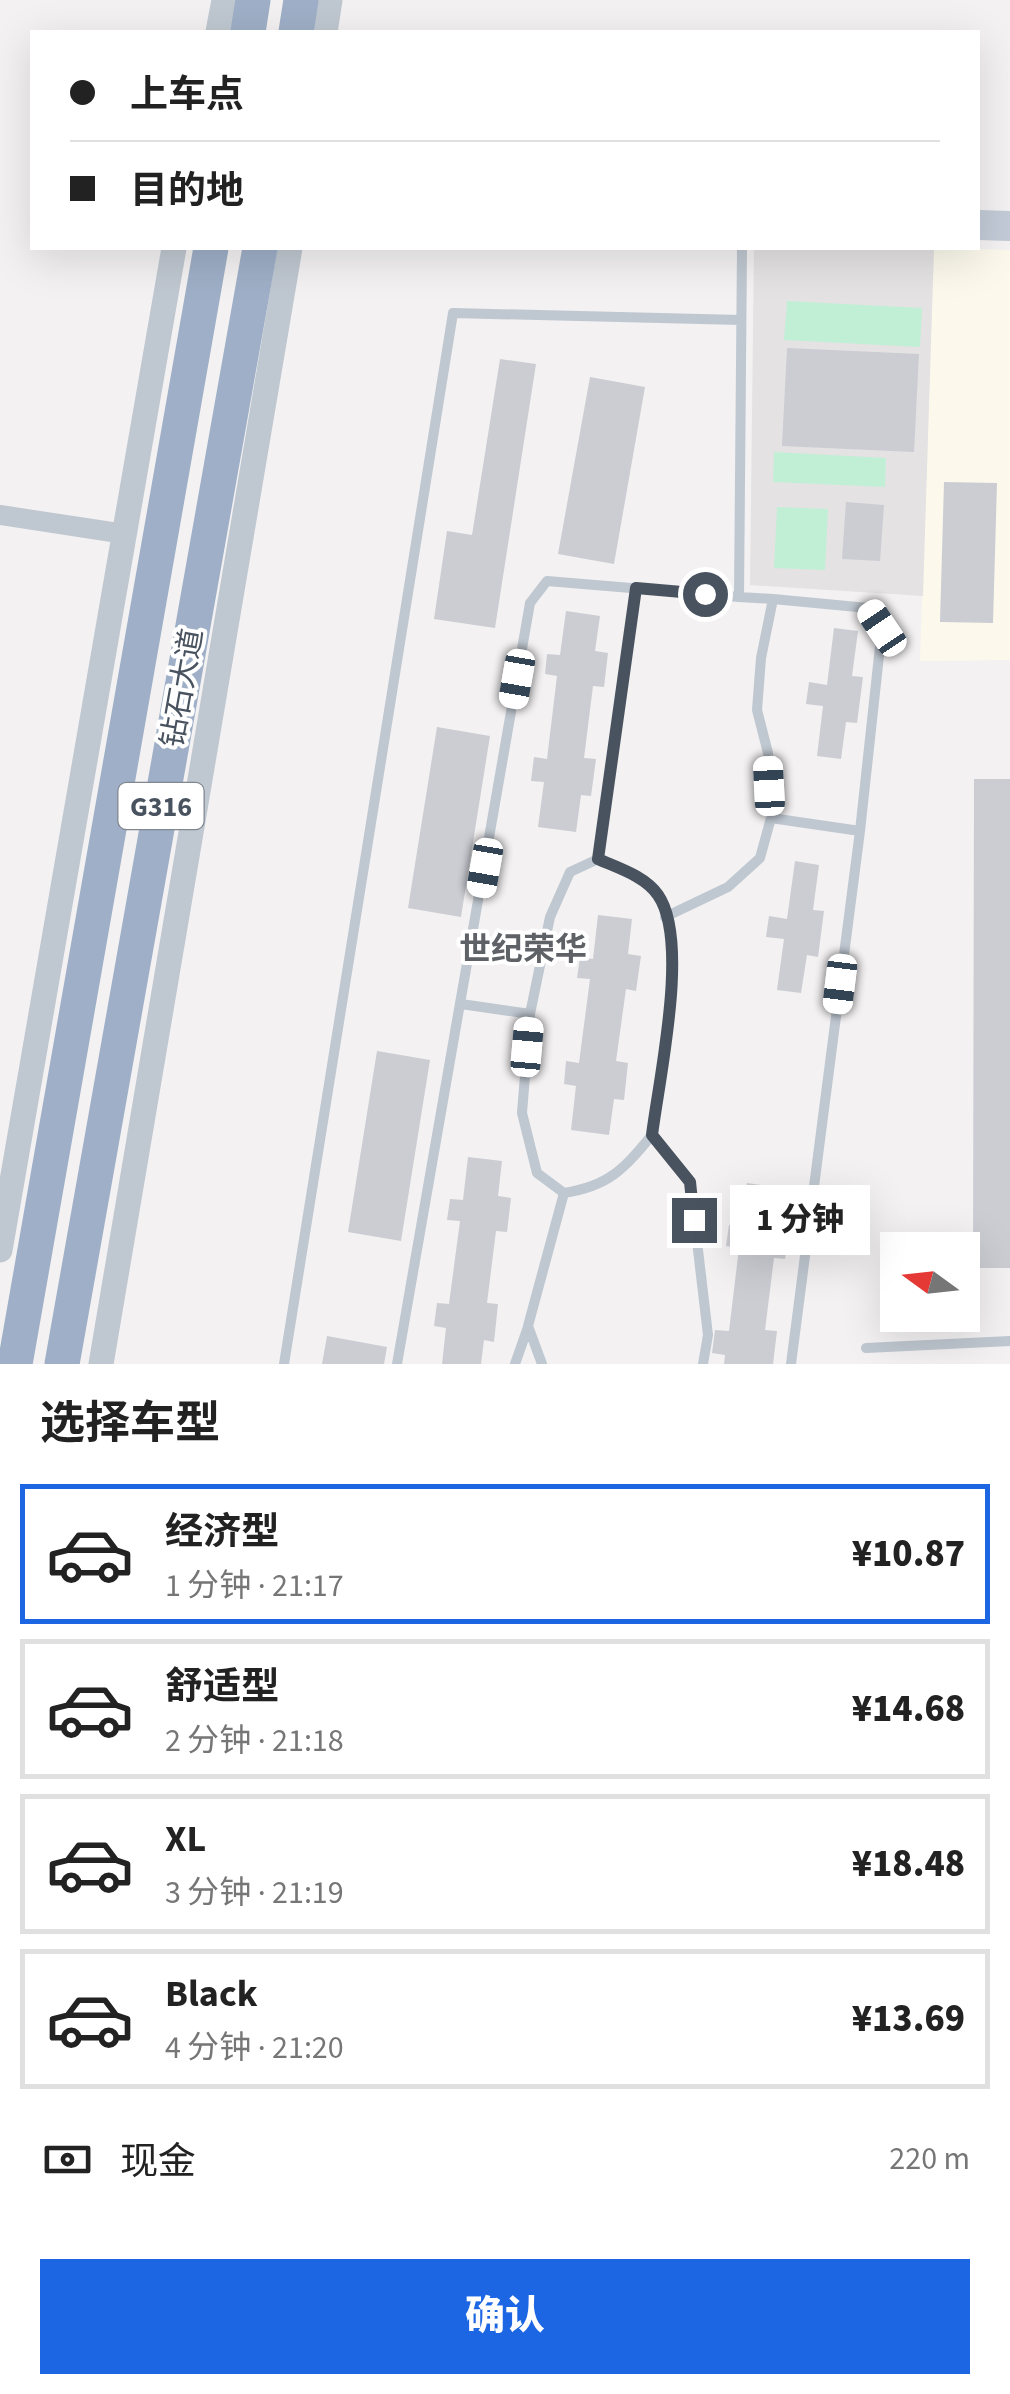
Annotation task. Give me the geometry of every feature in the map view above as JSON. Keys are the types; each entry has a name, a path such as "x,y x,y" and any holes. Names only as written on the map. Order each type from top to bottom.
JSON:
{"highway":[{"path":"248,30 253,0"},
{"path":"296,30 301,0"},
{"name":"钻石大道","path":"15,1364 11,1320 48,1078 78,914 164,519 211,250"},
{"name":"钻石大道","path":"62,1364 260,250"}],"main road":[{"path":"980,225 1010,226"}],"street":[{"path":"218,30 224,0"},
{"path":"310,0 316,30"},
{"path":"325,30 330,0"},
{"path":"78,914 126,524 174,250"},
{"path":"100,1364 290,250"},
{"path":"0,514 126,524 164,519"},
{"path":"134,957 169,963"},
{"path":"0,1250 48,1078"}],"lane":[{"path":"739,597 742,250"},
{"path":"284,1364 453,313 742,320"},
{"path":"397,1364 530,604 547,581 868,608 882,628 860,831 791,1364"},
{"path":"598,859 636,588"},
{"path":"665,917 728,887 760,858 770,818 768,753 758,710 762,658 774,600"},
{"path":"770,818 860,831"},
{"path":"598,859 634,875 658,895 675,949 652,1135 627,1166 596,1188 564,1193 537,1173 522,1113 530,1014 550,917 570,872 598,859"},
{"path":"461,1004 530,1014"},
{"path":"652,1135 690,1182 708,1335 703,1364"},
{"path":"516,1364 564,1193"},
{"path":"528,1326 542,1364"},
{"path":"866,1348 1010,1341"}],"shaded area":[{"path":"754,250 934,250 923,596 750,585"},
{"path":"934,250 1010,250 1010,660 920,661"}],"green space":[{"path":"787,301 922,308 920,347 784,340"},
{"path":"774,452 886,458 885,487 773,482"},
{"path":"777,507 828,509 825,570 774,568"}],"building":[{"path":"787,348 919,354 914,452 782,446"},
{"path":"500,359 536,364 495,628 434,619 447,531 472,535"},
{"path":"590,377 645,387 614,564 558,554"},
{"path":"944,482 997,483 993,623 940,622"},
{"path":"846,502 884,505 880,561 842,559"},
{"path":"566,611 600,616 595,651 608,653 604,687 593,686 584,758 596,759 591,796 581,795 576,832 538,827 544,782 531,781 534,757 547,759 557,676 545,674 547,654 560,655"},
{"path":"834,628 858,631 852,676 863,677 857,723 846,722 841,759 817,756 823,706 806,704 809,682 827,685"},
{"path":"437,727 490,736 461,917 408,908"},
{"path":"974,779 1010,779 1010,1268 980,1268 980,1232 973,1232"},
{"path":"795,861 819,865 813,910 824,911 818,957 807,955 801,993 777,990 784,939 766,937 769,916 787,919"},
{"path":"598,915 632,919 628,954 641,956 636,991 626,989 616,1061 628,1063 624,1100 614,1099 609,1135 571,1130 576,1086 564,1084 566,1061 579,1063 590,979 577,978 580,957 593,959"},
{"path":"377,1051 430,1060 401,1241 348,1232"},
{"path":"468,1157 502,1161 498,1196 511,1198 507,1232 496,1231 487,1303 498,1304 494,1342 484,1340 481,1364 442,1364 446,1328 434,1326 437,1303 449,1304 460,1221 447,1220 450,1199 463,1200"},
{"path":"747,1183 781,1188 777,1223 790,1225 785,1259 774,1258 765,1330 777,1331 773,1364 724,1364 725,1355 712,1353 715,1330 729,1331 739,1248 726,1246 729,1225 741,1227"},
{"path":"327,1336 387,1347 384,1364 322,1364"}],"district":[{"name":"世纪荣华","path":"523,949"}],"route":[{"path":"694,1220 690,1182 652,1135 675,949 658,895 634,875 598,859 636,588 705,594"}]}
